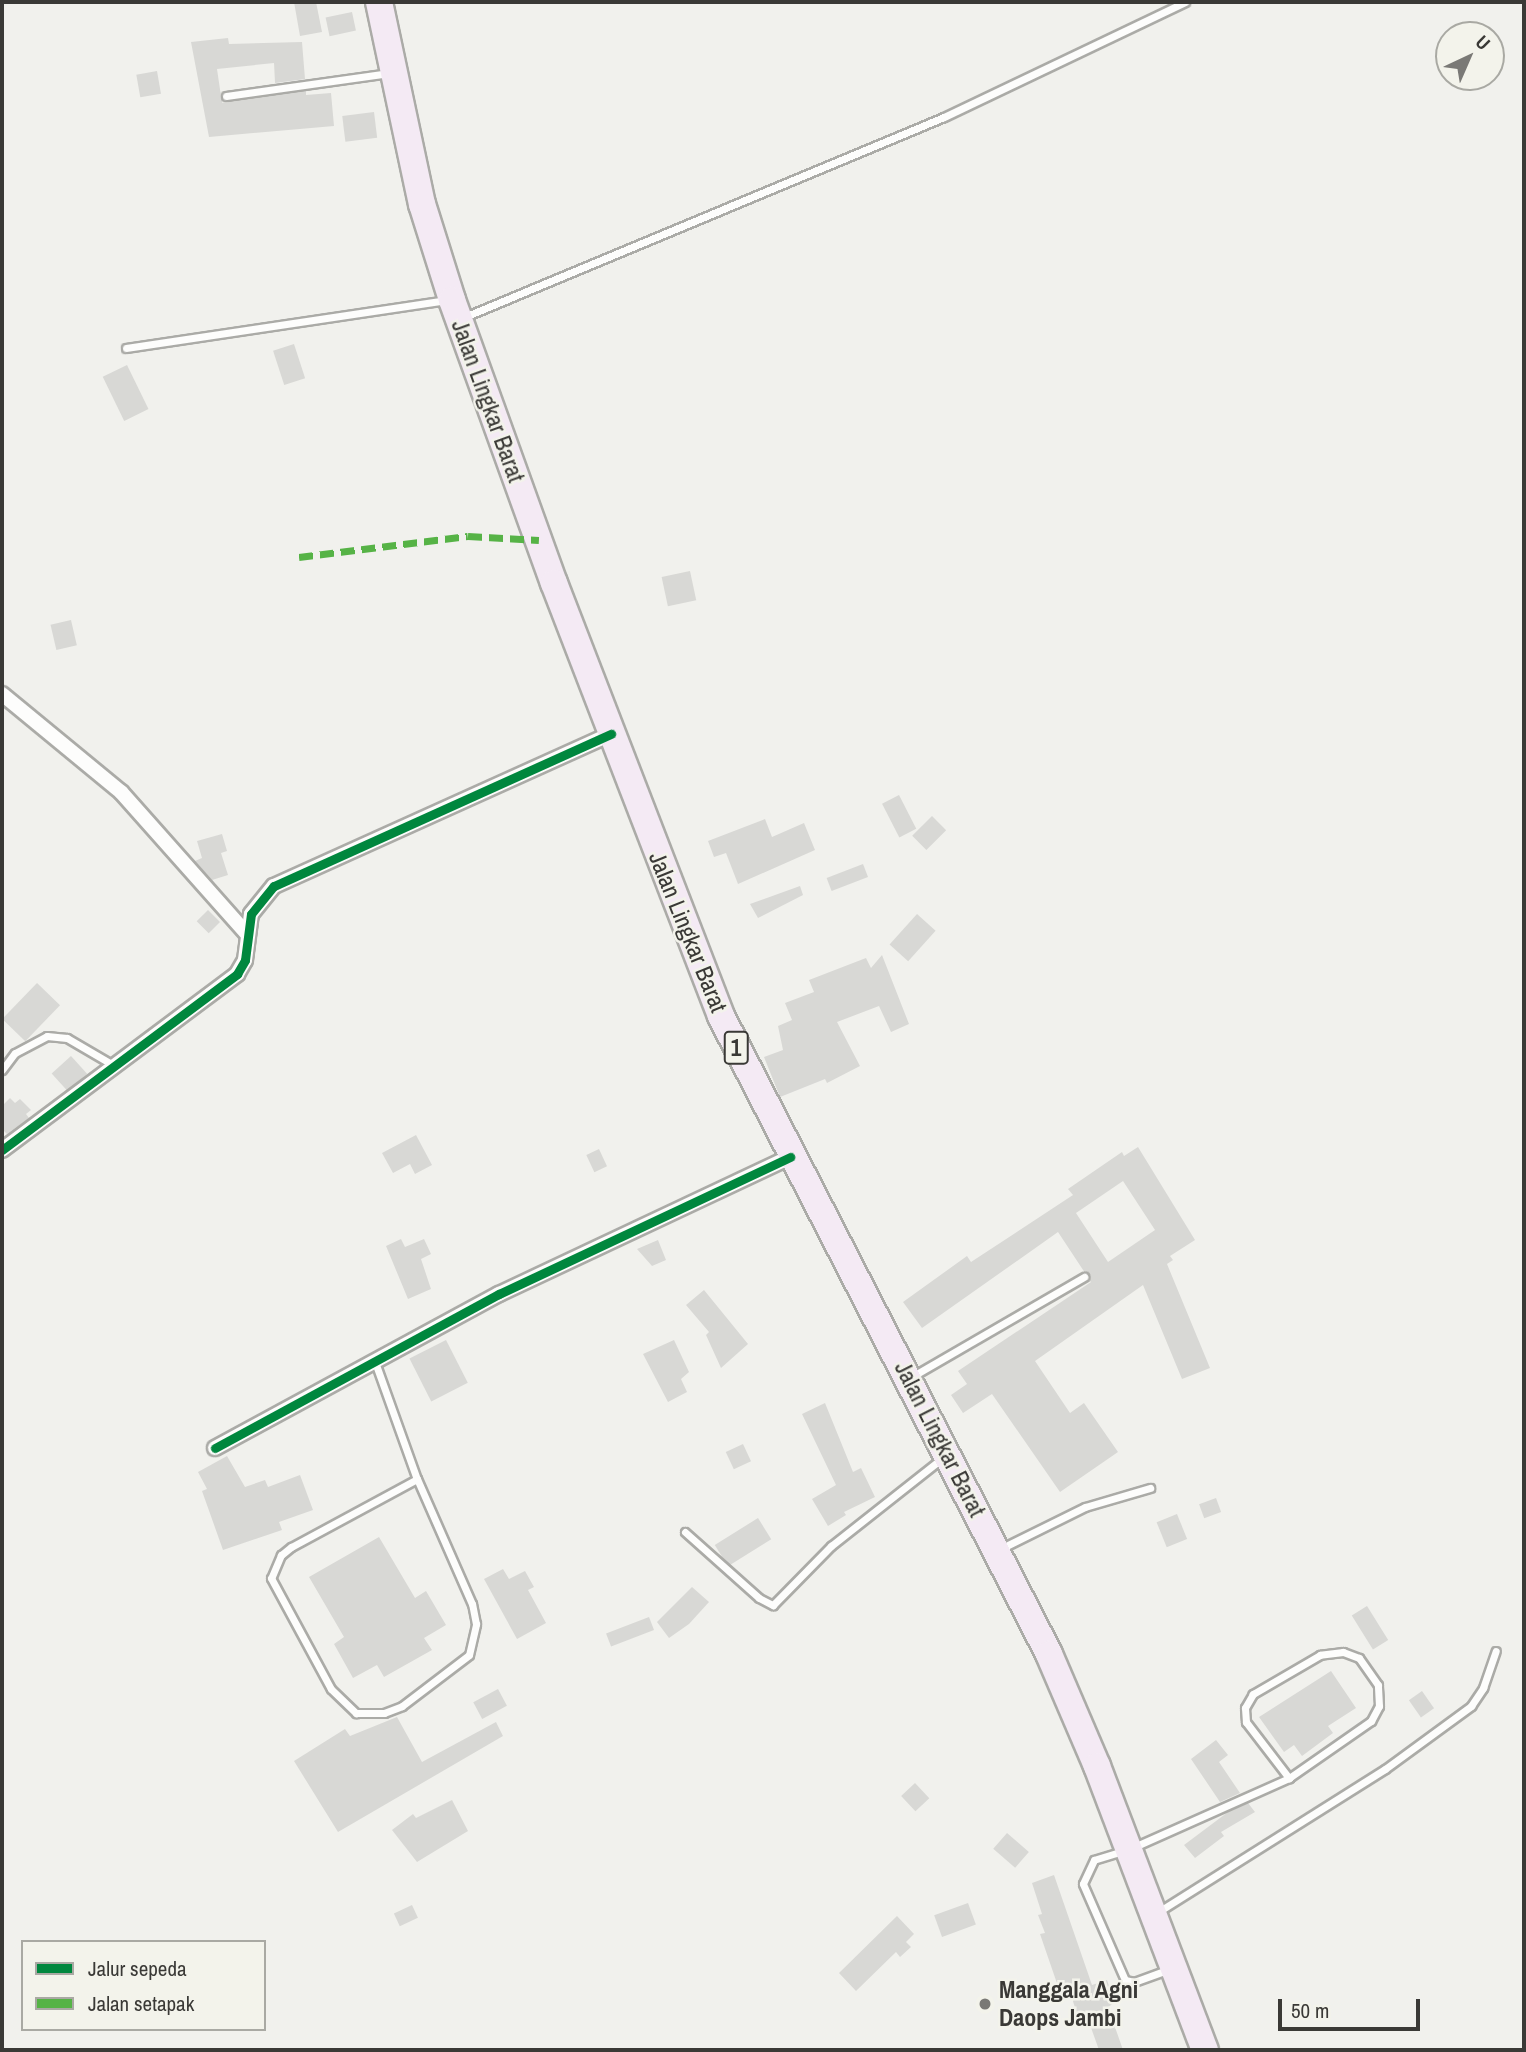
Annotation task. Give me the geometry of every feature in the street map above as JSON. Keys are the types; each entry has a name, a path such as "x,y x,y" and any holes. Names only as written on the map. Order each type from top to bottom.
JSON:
{"highway":[{"name":"Jalan Lingkar Barat","path":"379,2 422,204 455,309 611,734 721,1016 790,1157 909,1378 1049,1654 1097,1766 1151,1916 1205,2050"}],"street":[{"path":"2,694 121,792 246,933"},
{"path":"2,1150 237,974 245,960 246,933 251,914 274,886 611,734"},
{"path":"215,1448 499,1294 790,1157"}],"lane":[{"path":"126,348 455,309 944,117 1185,2"},
{"path":"226,96 393,72"},
{"path":"2,1070 15,1054 47,1036 66,1038 113,1065"},
{"path":"909,1378 1084,1277"},
{"path":"375,1362 418,1479 472,1604 476,1625 469,1654 401,1706 384,1713 356,1713 331,1689 275,1587 274,1568 290,1547 418,1479"},
{"path":"685,1531 759,1598 773,1605 831,1546 947,1454"},
{"path":"996,1551 1086,1507 1150,1488"},
{"path":"1151,1916 1385,1769 1471,1706 1483,1688 1496,1651"},
{"path":"1172,1968 1134,1982 1125,1980 1083,1884 1094,1860 1127,1850 1289,1778 1371,1721 1379,1706 1378,1685 1359,1658 1343,1652 1320,1655 1253,1695 1245,1708 1246,1722 1289,1778"}],"building":[{"path":"294,2 316,2 322,32 300,36"},
{"path":"352,12 356,31 330,36 326,18"},
{"path":"228,38 229,44 302,42 305,79 275,83 274,63 217,69 222,103 306,91 306,95 331,93 334,126 209,137 191,42"},
{"path":"157,71 161,94 140,97 136,75"},
{"path":"374,112 377,138 345,142 342,116"},
{"path":"294,344 305,378 284,385 273,351"},
{"path":"127,365 148,409 124,421 103,377"},
{"path":"690,571 696,600 668,606 662,577"},
{"path":"71,620 77,645 56,650 51,625"},
{"path":"899,795 916,829 899,837 882,804"},
{"path":"932,816 946,830 926,850 912,836"},
{"path":"765,819 772,837 804,823 815,850 738,884 726,853 714,857 708,841"},
{"path":"222,834 227,851 221,853 228,875 212,880 195,861 202,858 197,841"},
{"path":"863,864 868,877 832,891 827,878"},
{"path":"800,886 803,895 758,918 750,904"},
{"path":"208,910 220,922 209,933 197,921"},
{"path":"917,914 936,931 908,961 890,944"},
{"path":"882,955 909,1024 891,1032 879,1006 837,1022 860,1066 827,1083 825,1079 780,1097 764,1057 783,1050 778,1026 792,1020 785,1003 814,992 809,980 866,958 871,968"},
{"path":"37,983 60,1005 25,1041 2,1019"},
{"path":"71,1056 87,1074 68,1091 52,1073"},
{"path":"10,1098 15,1103 20,1099 31,1110 26,1114 29,1118 7,1134 2,1129 2,1106"},
{"path":"416,1135 432,1165 415,1174 410,1164 393,1173 382,1153"},
{"path":"1138,1147 1195,1240 1170,1256 1173,1260 1167,1264 1210,1368 1182,1379 1143,1285 1035,1361 1070,1413 1084,1403 1118,1452 1060,1492 992,1394 963,1413 951,1395 967,1384 958,1371 1091,1282 1058,1232 922,1328 903,1302 967,1256 971,1262 1073,1195 1068,1189 1122,1152 1124,1156","holes":["1123,1181 1155,1230 1108,1262 1076,1213"]},
{"path":"599,1149 607,1166 594,1172 586,1155"},
{"path":"401,1239 405,1247 424,1239 431,1254 421,1259 431,1289 408,1299 386,1246"},
{"path":"658,1240 666,1260 652,1266 637,1249"},
{"path":"704,1290 748,1344 721,1368 706,1335 709,1332 686,1305"},
{"path":"446,1340 468,1383 431,1401 409,1359"},
{"path":"674,1340 689,1372 681,1379 687,1392 668,1402 643,1354"},
{"path":"825,1403 853,1472 861,1468 875,1497 844,1512 846,1515 828,1526 812,1499 836,1485 802,1414"},
{"path":"743,1444 751,1461 734,1469 726,1452"},
{"path":"227,1456 245,1487 265,1480 268,1487 300,1475 313,1510 279,1522 282,1530 223,1550 202,1491 207,1489 198,1472"},
{"path":"1216,1498 1221,1512 1204,1518 1199,1504"},
{"path":"1177,1514 1187,1539 1167,1547 1157,1522"},
{"path":"758,1518 771,1539 728,1566 715,1545"},
{"path":"379,1537 415,1598 426,1591 446,1625 424,1638 432,1650 384,1677 377,1665 353,1678 334,1644 344,1637 309,1577"},
{"path":"503,1569 509,1579 525,1571 534,1587 528,1590 546,1623 517,1639 484,1579"},
{"path":"692,1587 709,1602 689,1624 669,1638 657,1622"},
{"path":"1367,1606 1388,1640 1373,1649 1352,1616"},
{"path":"649,1617 654,1630 611,1647 606,1633"},
{"path":"1331,1671 1356,1708 1328,1726 1333,1733 1302,1756 1294,1745 1284,1752 1259,1717"},
{"path":"498,1689 507,1706 482,1719 473,1702"},
{"path":"1422,1691 1434,1708 1421,1717 1409,1700"},
{"path":"397,1717 422,1762 496,1722 503,1736 338,1832 294,1761 345,1729 350,1736"},
{"path":"1216,1740 1228,1755 1219,1762 1240,1793 1220,1802 1191,1759"},
{"path":"915,1783 929,1798 915,1811 901,1796"},
{"path":"452,1800 468,1831 417,1862 392,1830 413,1814 416,1818"},
{"path":"1248,1803 1255,1812 1221,1832 1224,1836 1195,1858 1184,1845 1228,1812"},
{"path":"1007,1833 1029,1852 1015,1868 993,1849"},
{"path":"1054,1875 1092,1985 1107,1980 1109,1986 1115,1984 1120,1999 1108,2007 1123,2050 1099,2050 1089,2022 1078,2017 1070,1992 1061,1995 1040,1934 1045,1933 1038,1915 1042,1914 1032,1883"},
{"path":"968,1903 976,1925 942,1937 934,1915"},
{"path":"412,1905 418,1918 400,1926 394,1913"},
{"path":"897,1916 914,1934 906,1942 911,1947 900,1957 896,1952 856,1991 839,1973"}],"marked path":[{"path":"299,557 468,536 539,540"}],"cycle path":[{"path":"2,1150 237,974 245,960 251,914 274,886 611,734"},
{"path":"215,1448 499,1294 790,1157"}],"place":[{"name":"Manggala Agni Daops Jambi","path":"985,2004"}]}
